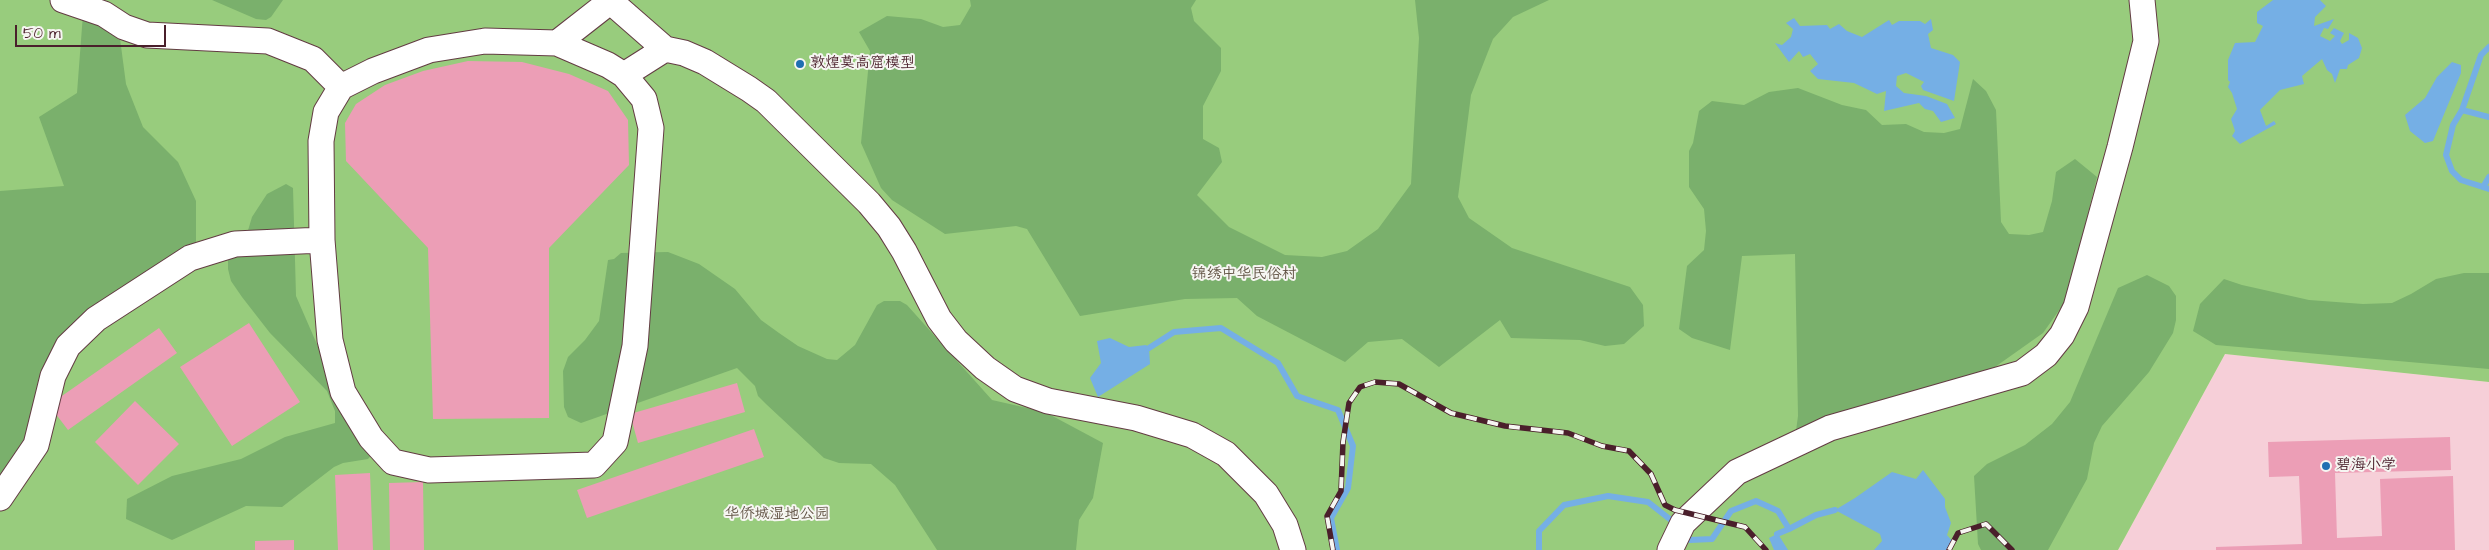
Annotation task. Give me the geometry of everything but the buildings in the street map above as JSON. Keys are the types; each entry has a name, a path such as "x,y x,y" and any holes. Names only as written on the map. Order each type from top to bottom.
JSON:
{"street":[{"path":"63,0 104,14 124,27 147,35 268,41 313,59 341,87"},
{"path":"1677,536 1737,472 1830,428 1872,414 1928,401 2022,373 2046,355 2062,335 2076,307 2123,137 2146,41 2142,0"},
{"path":"557,43 610,1 665,49 684,53 705,62 754,93 869,203 889,227 904,251 939,319 956,341 985,368 1015,389 1048,401 1136,418 1192,435 1226,454 1266,494 1285,525 1293,550"},
{"path":"485,41 557,43 624,75 644,99 651,128 635,346 615,442 594,465 429,470 393,462 371,438 343,392 330,340 322,240 321,141 326,112 341,87 373,71 429,50 485,41"},
{"path":"624,75 665,49"},
{"path":"0,498 36,445 53,376 68,346 96,319 190,258 235,244 322,240"}],"shaded area":[{"name":"碧海小学","path":"2225,354 2489,382 2489,550 2118,550"}],"green space":[{"name":"锦绣中华民俗村","path":"0,0 2489,0 2489,382 2225,354 2118,550 0,550"},
{"path":"212,0 283,0 271,17 266,20 256,19"},
{"path":"970,0 1196,0 1191,8 1194,21 1221,48 1221,71 1203,106 1203,139 1219,148 1222,162 1197,195 1229,227 1285,255 1322,257 1347,251 1378,229 1411,184 1419,38 1415,0 1549,0 1513,17 1493,39 1471,95 1458,197 1469,218 1512,248 1630,287 1643,305 1644,326 1624,344 1605,346 1580,340 1511,338 1500,320 1439,367 1402,339 1368,342 1345,362 1257,316 1237,298 1185,299 1080,316 1027,229 1016,226 945,234 892,200 881,188 861,143 870,51 859,32 887,16 921,19 943,27 960,25 971,6"},
{"path":"83,14 119,31 126,84 143,127 178,162 196,201 196,250 92,314 30,442 0,488 0,191 64,186 39,117 77,93"},
{"path":"1973,79 1986,91 1996,110 2001,222 2009,234 2029,235 2043,232 2052,201 2056,172 2075,159 2097,177 2067,299 2043,333 1995,367 1947,386 1796,431 1798,416 1795,254 1742,256 1730,350 1692,338 1679,329 1687,266 1704,250 1706,231 1704,209 1689,187 1689,151 1693,143 1699,111 1712,101 1744,105 1769,92 1798,88 1842,105 1866,110 1882,125 1906,124 1924,132 1944,133 1960,129"},
{"path":"286,184 293,188 296,296 339,395 373,453 368,459 343,463 334,467 282,507 246,506 172,540 126,519 127,499 172,476 241,459 285,437 335,423 335,411 327,391 270,333 231,281 228,269 228,259 241,254 252,217 267,194"},
{"path":"668,252 699,264 735,289 761,320 798,346 827,359 837,360 855,345 877,305 884,301 900,301 907,305 992,400 1045,412 1103,443 1093,498 1079,520 1076,550 937,550 895,485 871,464 839,463 824,458 758,396 755,386 737,368 581,423 568,417 564,407 563,371 568,357 585,340 599,321 608,260 614,259 621,253"},
{"path":"2464,273 2489,273 2489,369 2216,345 2193,331 2200,304 2224,279 2242,285 2309,300 2363,304 2392,303 2436,279"},
{"path":"2147,275 2169,286 2176,296 2176,320 2173,333 2149,372 2102,426 2094,443 2087,479 2048,550 1981,550 1978,544 1974,476 1987,464 2025,445 2052,424 2070,402 2118,288"}],"water":[{"path":"2273,0 2320,0 2326,6 2315,17 2314,26 2334,19 2328,29 2324,28 2320,36 2330,41 2335,36 2330,33 2334,28 2344,33 2340,41 2342,44 2349,40 2349,33 2358,38 2362,48 2359,58 2348,65 2347,69 2340,69 2335,83 2332,74 2327,70 2322,59 2302,76 2304,84 2280,90 2260,110 2266,126 2274,121 2276,124 2240,144 2232,136 2235,131 2231,119 2237,109 2228,87 2230,82 2228,80 2228,60 2235,43 2255,42 2263,26 2257,23 2257,12"},
{"path":"1794,18 1800,26 1827,25 1830,29 1839,24 1847,31 1862,37 1889,20 1892,25 1899,21 1920,21 1925,24 1931,19 1933,30 1928,34 1931,48 1953,55 1960,62 1954,101 1923,90 1921,86 1924,82 1906,73 1897,76 1896,86 1904,93 1926,96 1947,104 1955,118 1941,122 1933,111 1925,109 1919,103 1884,111 1886,91 1877,94 1854,83 1818,79 1810,71 1818,64 1810,54 1803,57 1799,51 1789,62 1775,43 1782,45 1791,37 1793,29 1786,23"},
{"path":"2452,62 2461,65 2461,73 2433,141 2425,143 2410,131 2405,115 2425,98 2437,77"},
{"path":"1110,338 1129,347 1146,345 1149,348 1150,364 1098,397 1090,378 1101,363 1097,341"},
{"path":"1923,470 1945,499 1945,507 1951,523 1947,535 1953,542 1946,550 1874,550 1882,541 1880,534 1835,510 1892,472 1916,479"},
{"path":"1777,534 1788,550 1774,550 1769,538"}],"waterway":[{"path":"2489,47 2481,55 2462,110 2453,125 2446,155 2452,171 2461,180 2489,189"},
{"path":"2462,110 2489,117"},
{"path":"2483,187 2489,177"},
{"path":"1149,348 1174,332 1221,328 1278,363 1297,396 1338,410 1353,446 1348,488 1331,518 1337,550"},
{"path":"1539,550 1539,531 1564,505 1608,496 1648,502 1676,524"},
{"path":"1685,533 1690,540 1712,539 1731,511 1756,501 1778,511 1789,529 1777,534"},
{"path":"1789,529 1816,515 1835,510"}],"railway":[{"path":"1333,550 1327,516 1341,491 1343,442 1349,403 1360,387 1375,382 1399,384 1451,413 1505,426 1568,433 1602,446 1629,451 1651,474 1665,505 1675,510 1745,527 1766,550"},
{"path":"1949,550 1958,533 1986,524 2012,550"}],"place":[{"name":"敦煌莫高窟模型","path":"800,64"},
{"name":"碧海小学","path":"2326,466"}],"park label":[{"name":"华侨城湿地公园","path":"777,515"}]}
